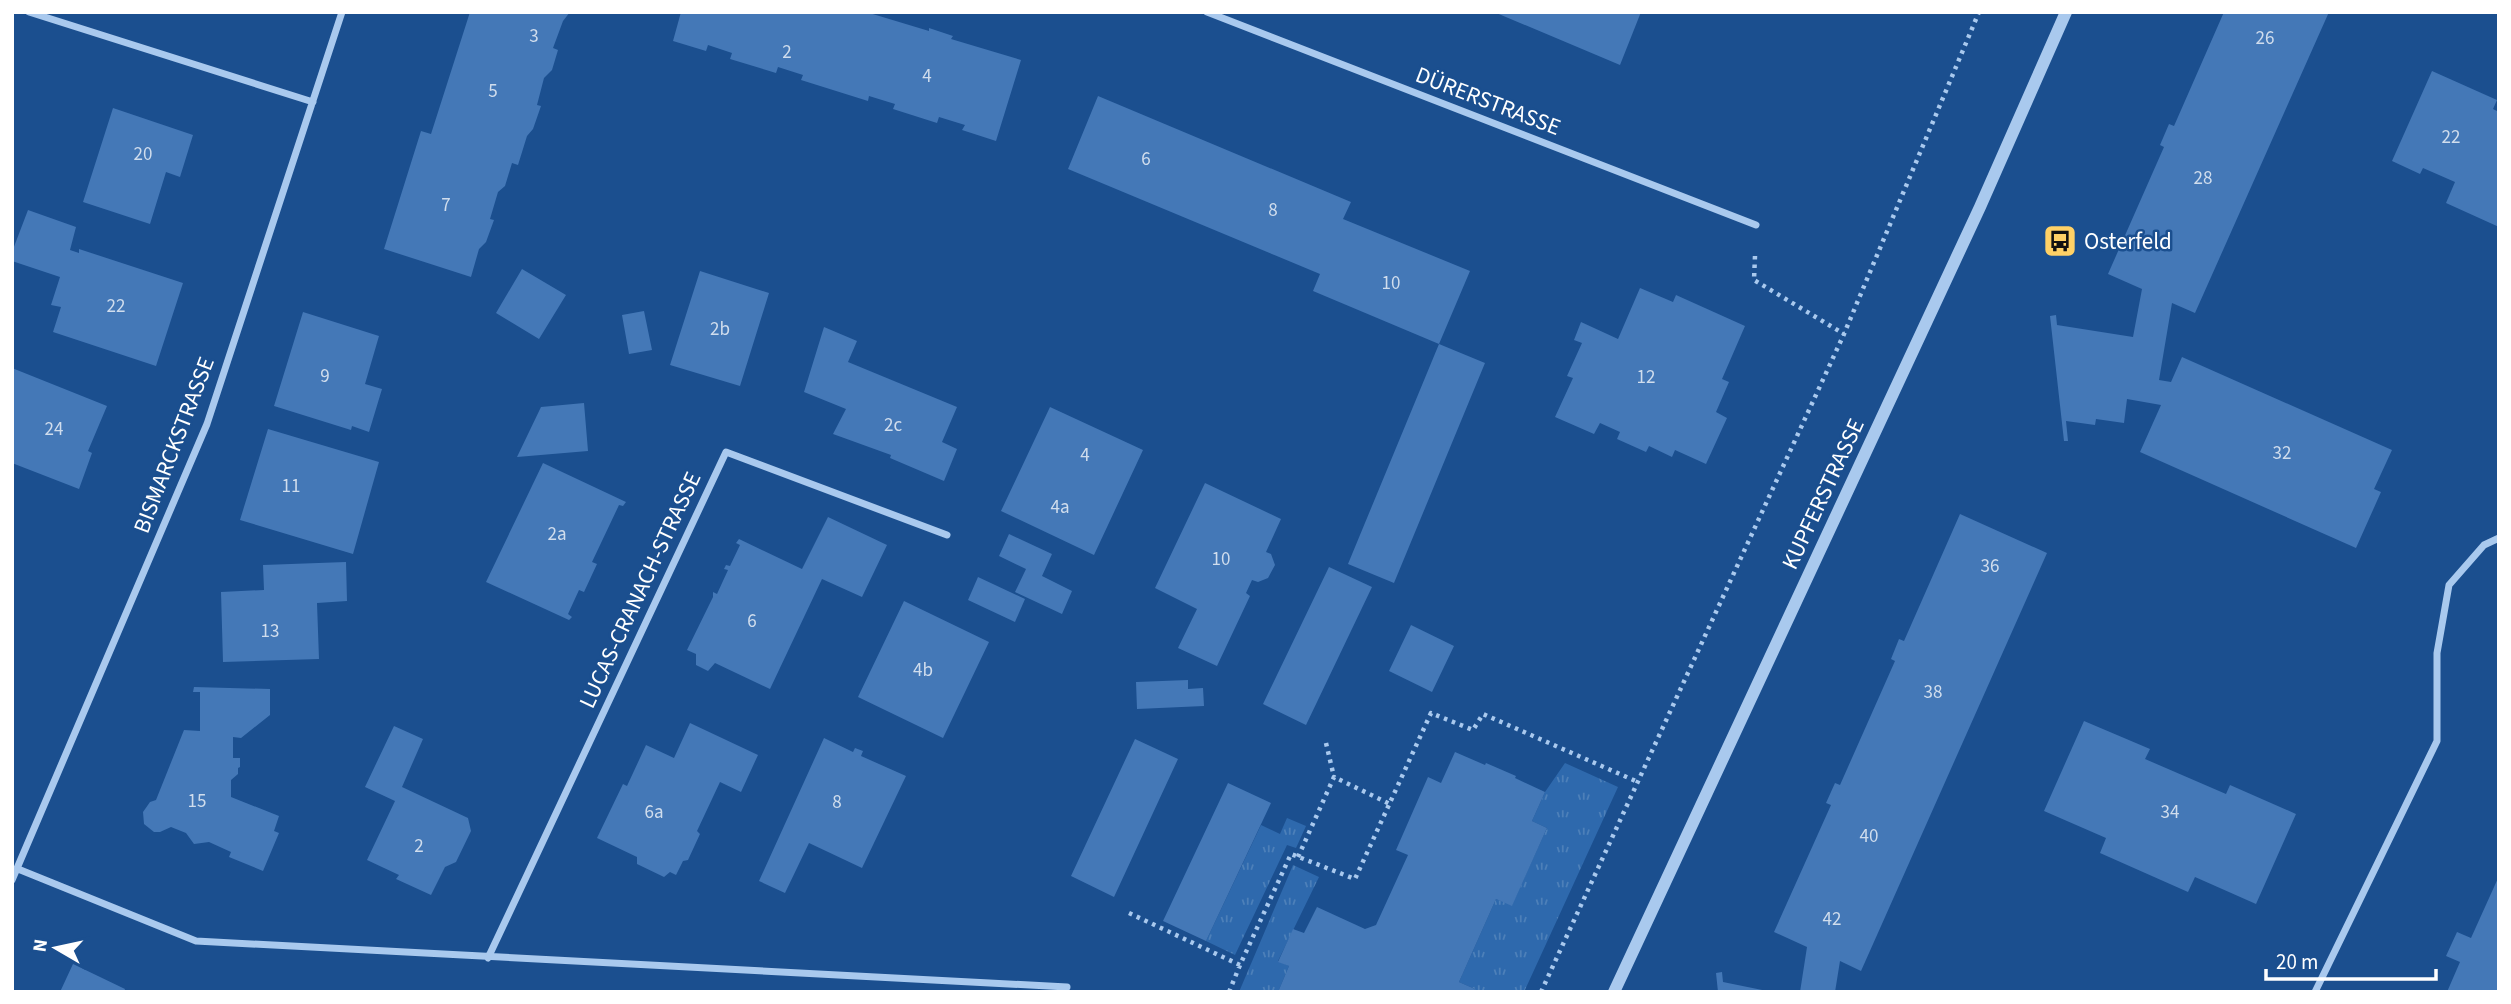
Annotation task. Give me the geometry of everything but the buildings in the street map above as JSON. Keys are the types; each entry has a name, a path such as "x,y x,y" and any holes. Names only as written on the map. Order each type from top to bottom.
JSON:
{"street":[{"path":"29,12 313,102"},
{"name":"BISMARCKSTRASSE","path":"12,880 207,424 342,12"},
{"name":"DÜRERSTRASSE","path":"1207,12 1756,225"},
{"name":"KUPFERSTRASSE","path":"1614,992 1980,207 2066,12"},
{"name":"LUCAS-CRANACH-STRASSE","path":"488,958 726,452 947,535"},
{"path":"2315,992 2437,741 2437,653 2449,585 2484,545 2499,538"},
{"path":"18,869 196,941 1067,987"}],"path":[{"path":"1541,992 1844,334 1979,12"},
{"path":"1756,225 1754,280 1844,334"},
{"path":"1229,992 1292,854 1355,879 1431,713 1473,730 1483,714 1638,782"},
{"path":"1298,856 1334,778 1326,743"},
{"path":"1334,778 1390,804"},
{"path":"1129,913 1240,965"}],"green space":[{"path":"1565,763 1618,787 1524,992 1474,992 1475,989 1459,982 1496,899 1512,905 1547,828 1532,821 1545,792"},
{"path":"1287,818 1306,826 1296,848 1287,845 1235,955 1206,941 1261,825 1280,834"},
{"path":"1293,865 1319,877 1278,961 1289,966 1278,992 1239,992"}],"place":[{"name":"Osterfeld","path":"2060,241"}]}
